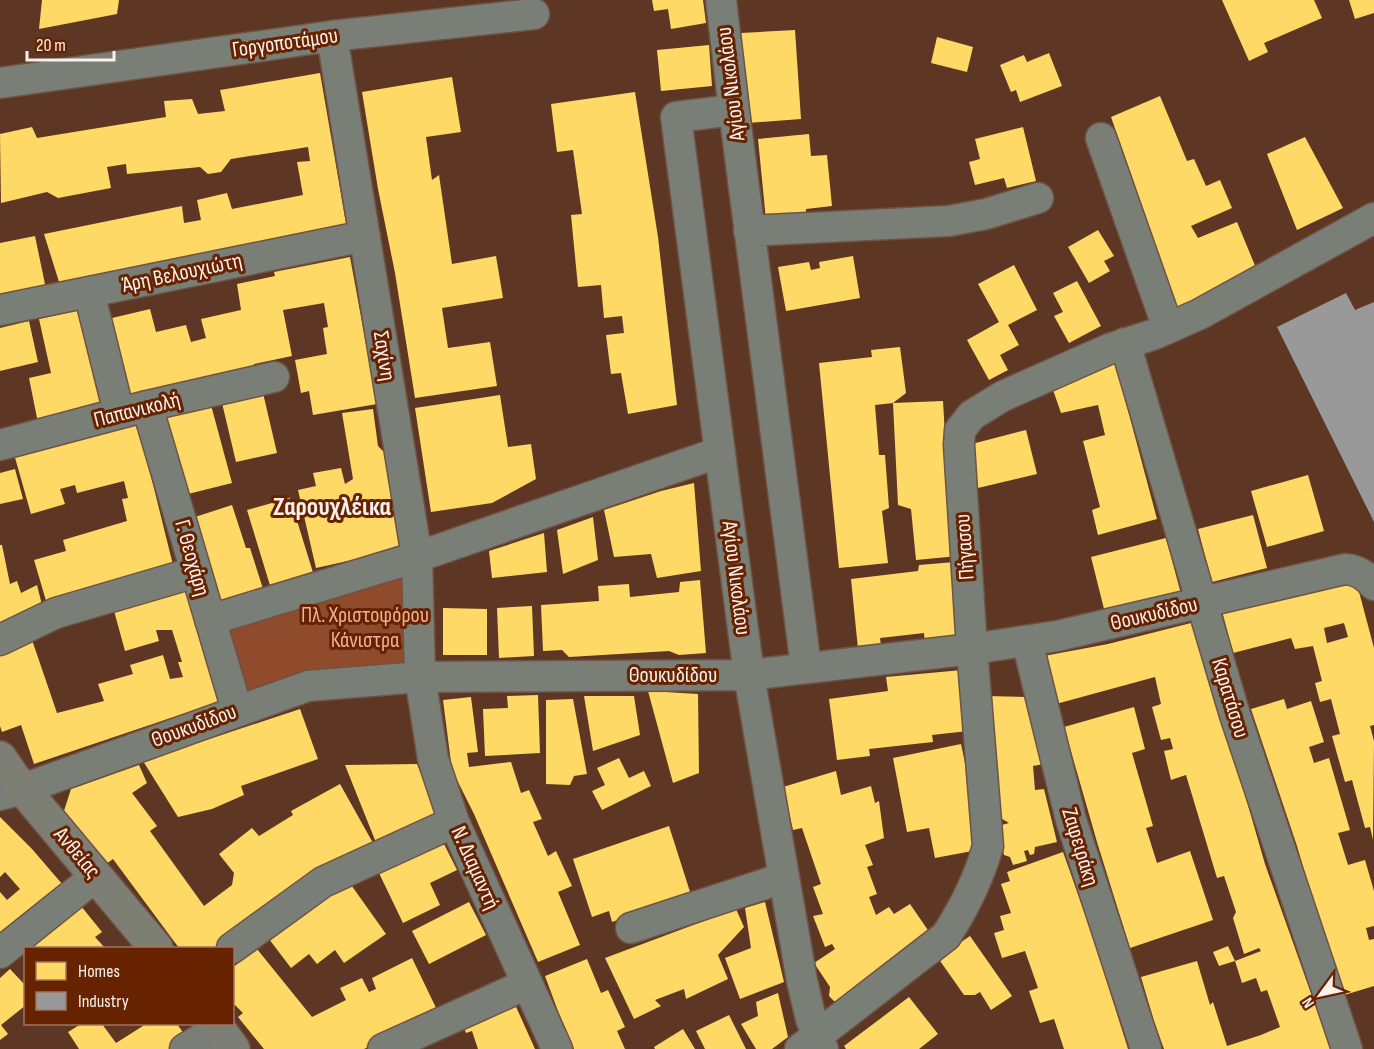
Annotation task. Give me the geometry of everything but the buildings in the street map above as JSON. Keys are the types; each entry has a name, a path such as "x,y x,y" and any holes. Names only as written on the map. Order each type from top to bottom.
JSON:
{"main road":[{"name":"Ανθείας","path":"0,758 12,792 96,876 155,947"}],"street":[{"name":"Αγίου Νικολάου","path":"721,0 806,667"},
{"name":"Γοργοποτάμου","path":"0,83 332,36 534,14"},
{"name":"Σαχίνη","path":"332,36 417,557 420,677"},
{"name":"Αγίου Νικολάου","path":"734,110 676,117 749,675 813,1044"},
{"path":"1101,138 1168,328"},
{"path":"749,231 949,221 986,214 1038,198"},
{"name":"Πήγασου","path":"813,1044 946,936 983,866 988,846 972,649 959,445 960,430 972,415 1003,396 1125,343 1200,314 1374,218"},
{"name":"Άρη Βελουχιώτη","path":"0,310 365,236"},
{"path":"90,292 119,413"},
{"name":"Καρατάσου","path":"1125,343 1201,603 1268,818 1347,1049"},
{"name":"Παπανικολή","path":"0,445 147,406 274,377"},
{"name":"Γ. Θεοχάρη","path":"147,406 237,710"},
{"path":"210,620 417,557 720,452"},
{"name":"Θουκυδίδου","path":"12,792 308,686 420,677 749,675 1027,641 1121,622 1335,571 1364,578"},
{"path":"0,640 56,613 196,572"},
{"name":"Ζαφειράκη","path":"1027,641 1071,820 1146,1049"},
{"name":"Ν. Διαμαντή","path":"420,677 433,759 454,822 557,1049"},
{"path":"233,947 323,882 454,822"},
{"path":"0,953 96,876"},
{"path":"632,928 783,878"},
{"path":"383,1049 526,984"},
{"path":"185,1049 222,1034"}],"green space":[{"name":"Πλ. Χριστοφόρου Κάνιστρα","path":"417,557 420,677 237,710 210,620"}],"district":[{"name":"Ζαρουχλέικα","path":"332,507"}]}
